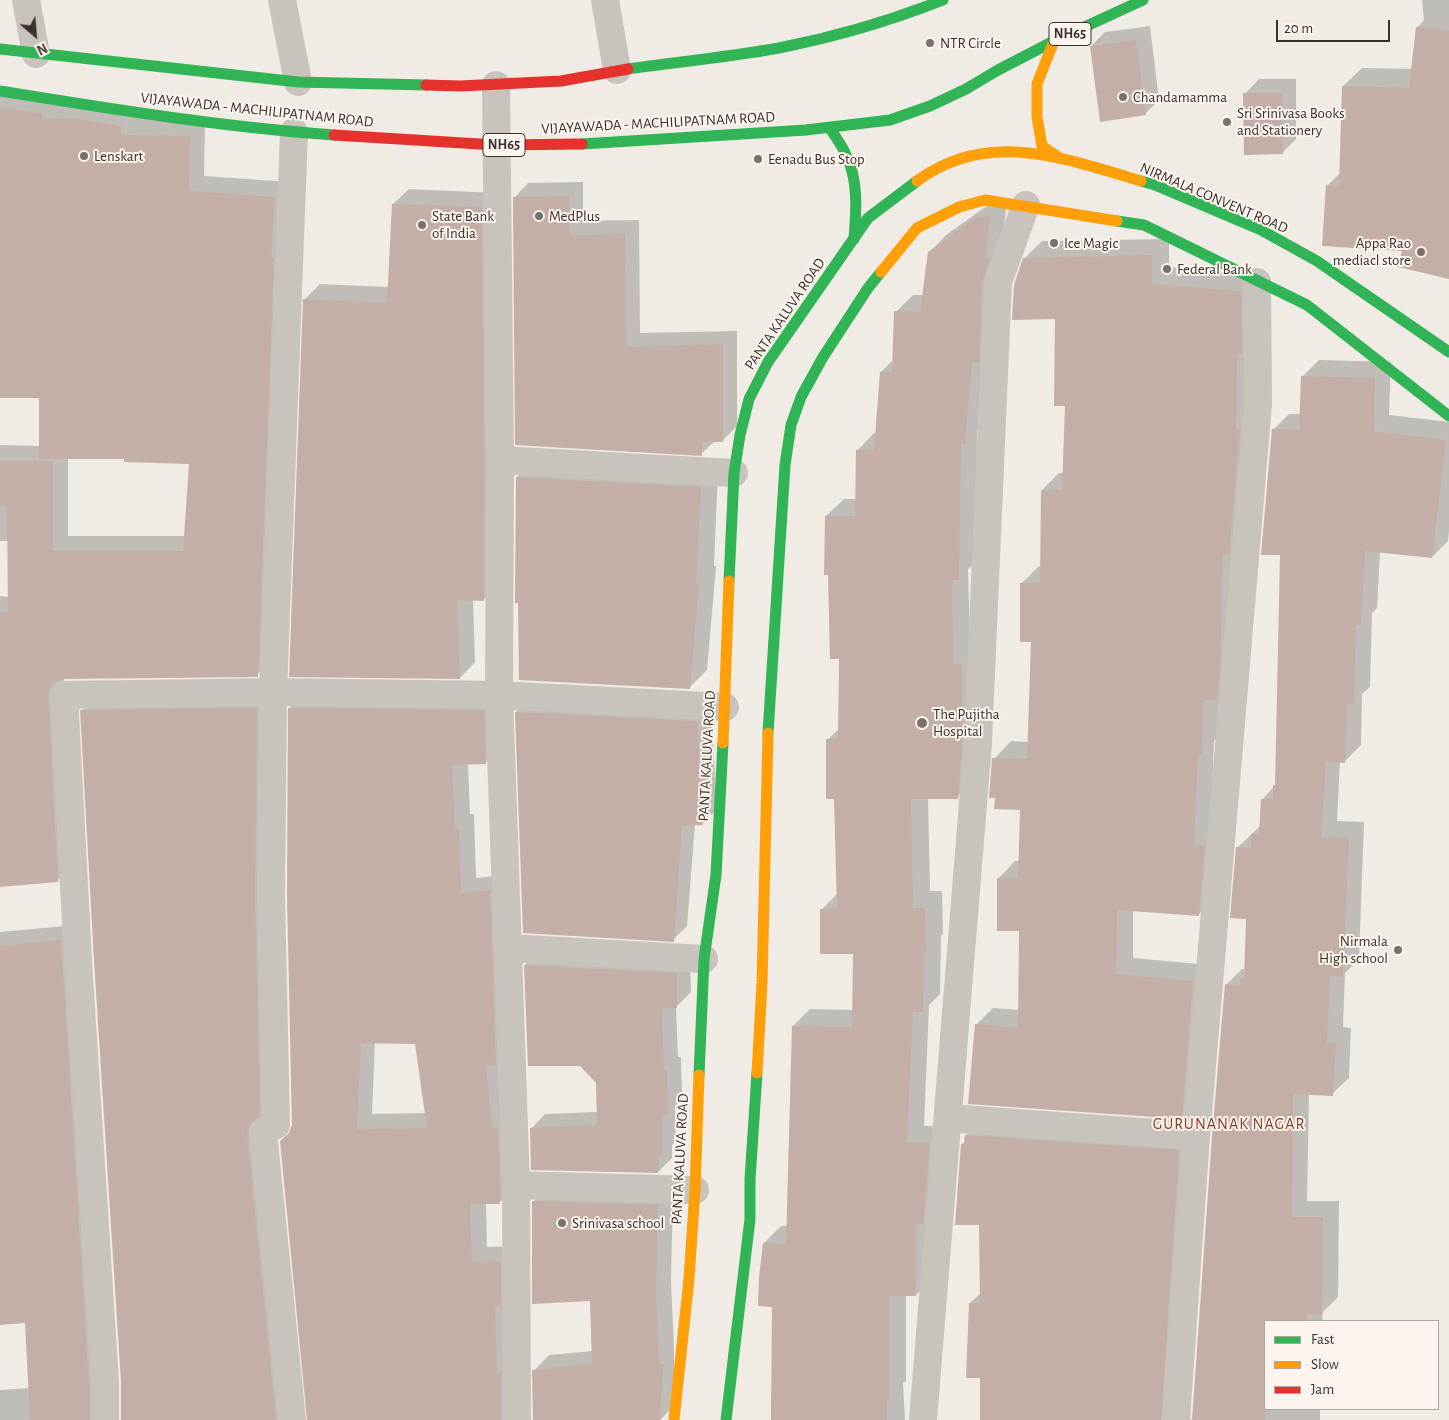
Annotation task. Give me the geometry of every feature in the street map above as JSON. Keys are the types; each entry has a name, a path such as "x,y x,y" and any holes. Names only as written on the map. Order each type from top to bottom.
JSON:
{"main road":[{"path":"0,49 298,82 460,86 496,85 561,81 617,70 778,48 848,32 900,8 943,0"},
{"name":"VIJAYAWADA - MACHILIPATNAM ROAD","path":"0,91 139,113 294,132 496,145 589,144 830,128 890,120 930,106 966,89 1054,41 1143,0"},
{"path":"1054,41 1037,84 1036,118 1042,146 1060,158"},
{"path":"830,128 846,154 854,175 857,198 854,239"},
{"name":"NIRMALA CONVENT ROAD","path":"942,167 954,161 992,151 1021,151 1060,158 1155,186 1261,230 1317,261 1449,352"},
{"name":"PANTA KALUVA ROAD","path":"674,1420 695,1190 704,959 716,874 725,707 734,473 740,434 749,399 768,362 868,218 924,176 942,167"},
{"path":"726,1420 750,1219 750,1179 762,983 768,712 785,465 791,425 801,397 823,357 868,288 917,228 958,207 984,200 1026,205 1144,225 1307,305 1449,416"}],"street":[{"path":"26,0 36,54"},
{"path":"282,0 298,82"},
{"path":"605,0 617,70"},
{"path":"496,85 500,460 499,694 516,1185 517,1420"},
{"path":"292,1420 263,1132 276,1125 271,896 273,692 294,132"},
{"path":"923,1420 978,742 998,282 1026,205"},
{"path":"1176,1420 1196,1136 1258,404 1257,282"},
{"path":"500,460 734,473"},
{"path":"105,1420 105,1383 78,961 64,695 273,692 499,694 725,707"},
{"path":"508,948 704,959"},
{"path":"948,1118 1196,1136"},
{"path":"516,1185 695,1190"}],"building":[{"path":"1416,27 1449,31 1449,279 1398,267 1402,251 1322,246 1326,185 1339,186 1342,86 1409,88"},
{"path":"1136,40 1146,115 1100,122 1090,46"},
{"path":"1243,93 1282,93 1283,154 1244,155"},
{"path":"0,108 42,113 42,118 77,119 121,126 121,135 190,136 189,191 275,197 271,258 274,258 258,677 64,679 55,682 50,688 48,696 58,882 0,887 0,612 8,613 7,506 0,506 0,461 53,461 53,551 183,551 189,464 124,462 124,459 39,459 39,398 0,398"},
{"path":"569,196 569,235 625,234 626,347 723,344 723,442 702,442 702,456 515,445 513,197"},
{"path":"392,204 482,207 484,601 457,600 460,679 289,677 303,299 387,303"},
{"path":"986,216 990,217 985,259 990,259 982,281 979,363 972,363 965,444 961,443 959,580 952,580 953,664 962,664 962,746 958,799 911,799 913,908 925,908 926,952 924,952 923,1012 913,1012 907,1142 930,1143 923,1224 916,1224 916,1296 889,1296 889,1399 887,1399 887,1420 771,1420 772,1307 758,1306 759,1277 763,1243 786,1244 792,1026 852,1027 853,954 820,954 820,909 837,909 834,799 826,799 826,739 838,739 839,659 830,659 828,575 824,575 825,516 855,516 856,450 874,450 880,372 892,372 894,311 920,312 928,252 972,220"},
{"path":"1152,255 1152,284 1241,291 1242,354 1237,353 1236,429 1240,429 1229,555 1222,556 1221,653 1217,700 1203,700 1202,755 1198,755 1194,844 1205,845 1199,916 1117,910 1116,974 1193,981 1182,1119 968,1104 975,1024 1018,1028 1019,931 997,931 997,878 1018,878 1020,810 994,809 995,798 989,798 992,758 1027,759 1031,642 1020,642 1020,583 1040,583 1041,490 1062,490 1065,406 1054,406 1055,319 1012,320 1014,285 1023,258"},
{"path":"1301,376 1375,378 1374,431 1446,440 1432,558 1365,551 1361,625 1356,625 1354,704 1347,704 1345,763 1326,762 1321,837 1349,838 1343,977 1330,976 1327,1043 1336,1043 1333,1096 1293,1094 1292,1217 1323,1217 1322,1314 1307,1314 1307,1320 1264,1320 1265,1420 1192,1420 1225,984 1240,986 1240,979 1244,979 1246,919 1230,918 1236,847 1251,848 1251,834 1259,834 1261,799 1273,799 1273,785 1275,785 1280,555 1261,555 1272,429 1299,430"},
{"path":"516,477 701,487 696,584 699,584 690,689 519,680 518,603 515,603"},
{"path":"257,708 255,896 260,1116 250,1124 247,1134 276,1420 121,1420 121,1382 80,710"},
{"path":"288,708 484,710 486,764 452,765 455,829 459,829 461,893 490,890 496,1065 486,1065 492,1128 498,1129 500,1204 470,1204 472,1262 501,1261 501,1306 495,1306 497,1374 501,1373 501,1420 307,1420 280,1141 289,1133 292,1125 287,896","holes":["361,1043 415,1044 427,1128 357,1129"]},
{"path":"515,712 697,721 703,825 682,826 674,942 523,933"},
{"path":"61,940 89,1384 89,1420 30,1420 25,1323 0,1325 0,946"},
{"path":"524,965 677,973 677,1008 662,1008 664,1070 667,1070 668,1115 662,1115 662,1156 659,1157 658,1173 531,1170 530,1128 597,1125 596,1083 580,1066 528,1066"},
{"path":"965,1135 1179,1150 1161,1420 980,1420 980,1378 966,1378 969,1303 980,1303 979,1225 955,1225 961,1144 964,1144"},
{"path":"532,1201 658,1205 656,1297 659,1364 664,1364 659,1420 533,1420 532,1370 592,1364 590,1301 532,1304"}],"traffic: fast":[{"path":"628,69 800,44 883,22 943,0"},
{"path":"582,144 806,130 890,120 930,106 966,89 1054,41 1143,0"},
{"path":"0,49 298,82 426,85"},
{"path":"0,91 208,122 334,135"},
{"path":"830,128 844,151 853,175 856,196 854,239"},
{"path":"729,581 734,473 740,435 749,399 768,362 868,218 917,181"},
{"path":"1141,181 1155,185 1261,230 1317,261 1449,352"},
{"path":"1117,221 1144,225 1307,305 1449,416"},
{"path":"768,733 785,465 791,425 801,397 823,357 868,288 881,272"},
{"path":"699,1075 704,959 716,875 723,743"},
{"path":"726,1420 750,1219 750,1179 757,1073"}],"traffic: slow":[{"path":"1054,41 1037,84 1037,117 1042,146 1060,158"},
{"path":"917,181 944,165 972,156 999,152 1028,153 1056,157 1141,181"},
{"path":"881,272 917,228 959,207 985,200 1117,221"},
{"path":"723,743 729,581"},
{"path":"757,1073 762,983 768,733"},
{"path":"674,1420 689,1279 695,1190 699,1075"}],"traffic: jam":[{"path":"426,85 460,86 561,81 628,69"},
{"path":"334,135 496,145 582,144"}],"place":[{"name":"NTR Circle","path":"930,43"},
{"name":"Chandamamma","path":"1123,97"},
{"name":"Sri Srinivasa Books and Stationery","path":"1227,122"},
{"name":"Lenskart","path":"84,156"},
{"name":"Eenadu Bus Stop","path":"758,159"},
{"name":"MedPlus","path":"539,216"},
{"name":"State Bank of India","path":"422,225"},
{"name":"Ice Magic","path":"1054,243"},
{"name":"Appa Rao mediacl store","path":"1421,252"},
{"name":"Federal Bank","path":"1167,269"},
{"name":"The Pujitha Hospital","path":"922,723"},
{"name":"Nirmala High school","path":"1398,950"},
{"name":"Srinivasa school","path":"562,1223"}],"district":[{"name":"GURUNANAK NAGAR","path":"1229,1124"}]}
